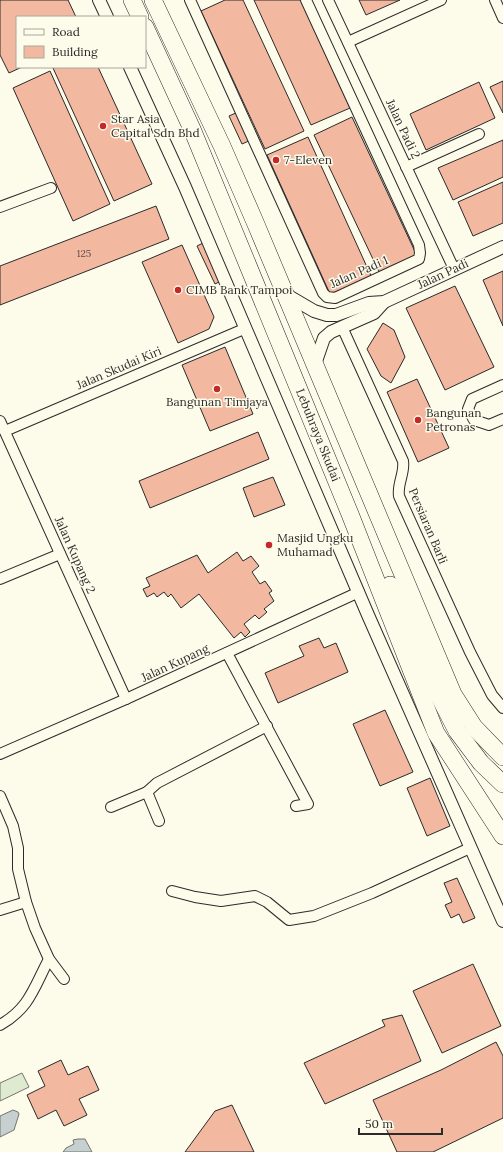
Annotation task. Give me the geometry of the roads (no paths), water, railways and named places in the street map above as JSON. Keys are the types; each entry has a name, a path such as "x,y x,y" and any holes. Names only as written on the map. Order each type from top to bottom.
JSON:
{"highway":[{"path":"132,0 140,16"},
{"name":"Lebuhraya Skudai","path":"153,0 222,146 315,364 452,694 474,727 503,756"},
{"name":"Lebuhraya Skudai","path":"146,29 192,129 350,514 436,732 503,836"},
{"path":"350,514 368,537 438,694 457,731 480,763 503,784"}],"street":[{"path":"99,0 107,16"},
{"name":"Jalan Padi 1","path":"190,0 323,293 328,298 335,298 418,259 420,253 419,245 306,0"},
{"name":"Jalan Padi 2","path":"328,0 454,269"},
{"path":"348,42 441,0"},
{"path":"495,0 503,18"},
{"path":"130,68 185,187 244,329 503,921"},
{"path":"406,167 479,134"},
{"path":"0,207 51,188"},
{"name":"Jalan Padi","path":"285,294 314,311 327,315 336,315 369,303 384,302 503,247"},
{"name":"Jalan Padi","path":"315,364 324,338 331,332 374,313 384,302"},
{"name":"Persiaran Barli","path":"342,327 403,461 404,467 398,488 399,496 470,652 492,695 503,708"},
{"name":"Jalan Skudai Kiri","path":"2,426 244,329"},
{"path":"503,385 472,399 468,409 474,420 489,425 503,419"},
{"name":"Jalan Kupang 2","path":"2,426 126,699"},
{"path":"0,579 60,554"},
{"name":"Jalan Kupang","path":"0,754 126,699 359,592"},
{"path":"227,653 308,804 296,806"},
{"path":"110,807 147,792 157,783 267,726"},
{"path":"147,792 159,821"},
{"path":"0,796 13,826 18,848 18,869 26,902 35,928 49,959 64,979"},
{"path":"172,891 195,897 221,901 255,896 267,902 289,920 314,916 372,893 470,848"},
{"path":"0,910 26,902"},
{"path":"0,1025 23,1008 36,988 49,959"}],"place":[{"name":"Star Asia Capital Sdn Bhd","path":"103,126"},
{"name":"7-Eleven","path":"276,160"},
{"name":"CIMB Bank Tampoi","path":"178,290"},
{"name":"Bangunan Timjaya","path":"217,389"},
{"name":"Bangunan Petronas","path":"418,420"},
{"name":"Masjid Ungku Muhamad","path":"269,545"}]}
